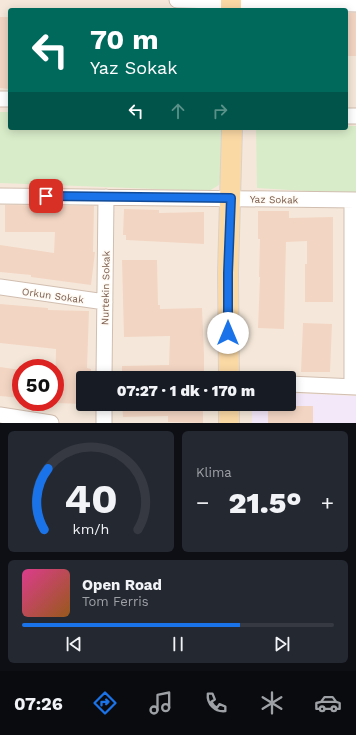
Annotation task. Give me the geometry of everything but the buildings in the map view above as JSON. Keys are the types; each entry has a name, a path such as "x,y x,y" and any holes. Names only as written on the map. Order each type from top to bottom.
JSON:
{"main road":[{"path":"229,371 228,273 232,130"},
{"path":"229,411 229,423"}],"street":[{"path":"176,0 230,4 356,4"},
{"name":"Yaz Sokak","path":"0,196 354,200"},
{"name":"Nurtekin Sokak","path":"104,371 106,197"},
{"path":"296,384 354,386 354,200"},
{"name":"Orkun Sokak","path":"0,287 105,302"},
{"path":"104,411 104,423"},
{"path":"0,415 51,423"}],"shaded area":[{"path":"0,0 356,0 356,423 0,423"},
{"path":"296,393 356,396 356,423 252,423 252,411 296,411"}],"green space":[{"path":"0,112 8,112 8,130 223,130 222,171 219,185 209,191 0,183"},
{"path":"348,126 356,126 356,194 257,188 256,130 348,130"}],"route":[{"path":"46,196 231,198 228,273 228,333"}]}
